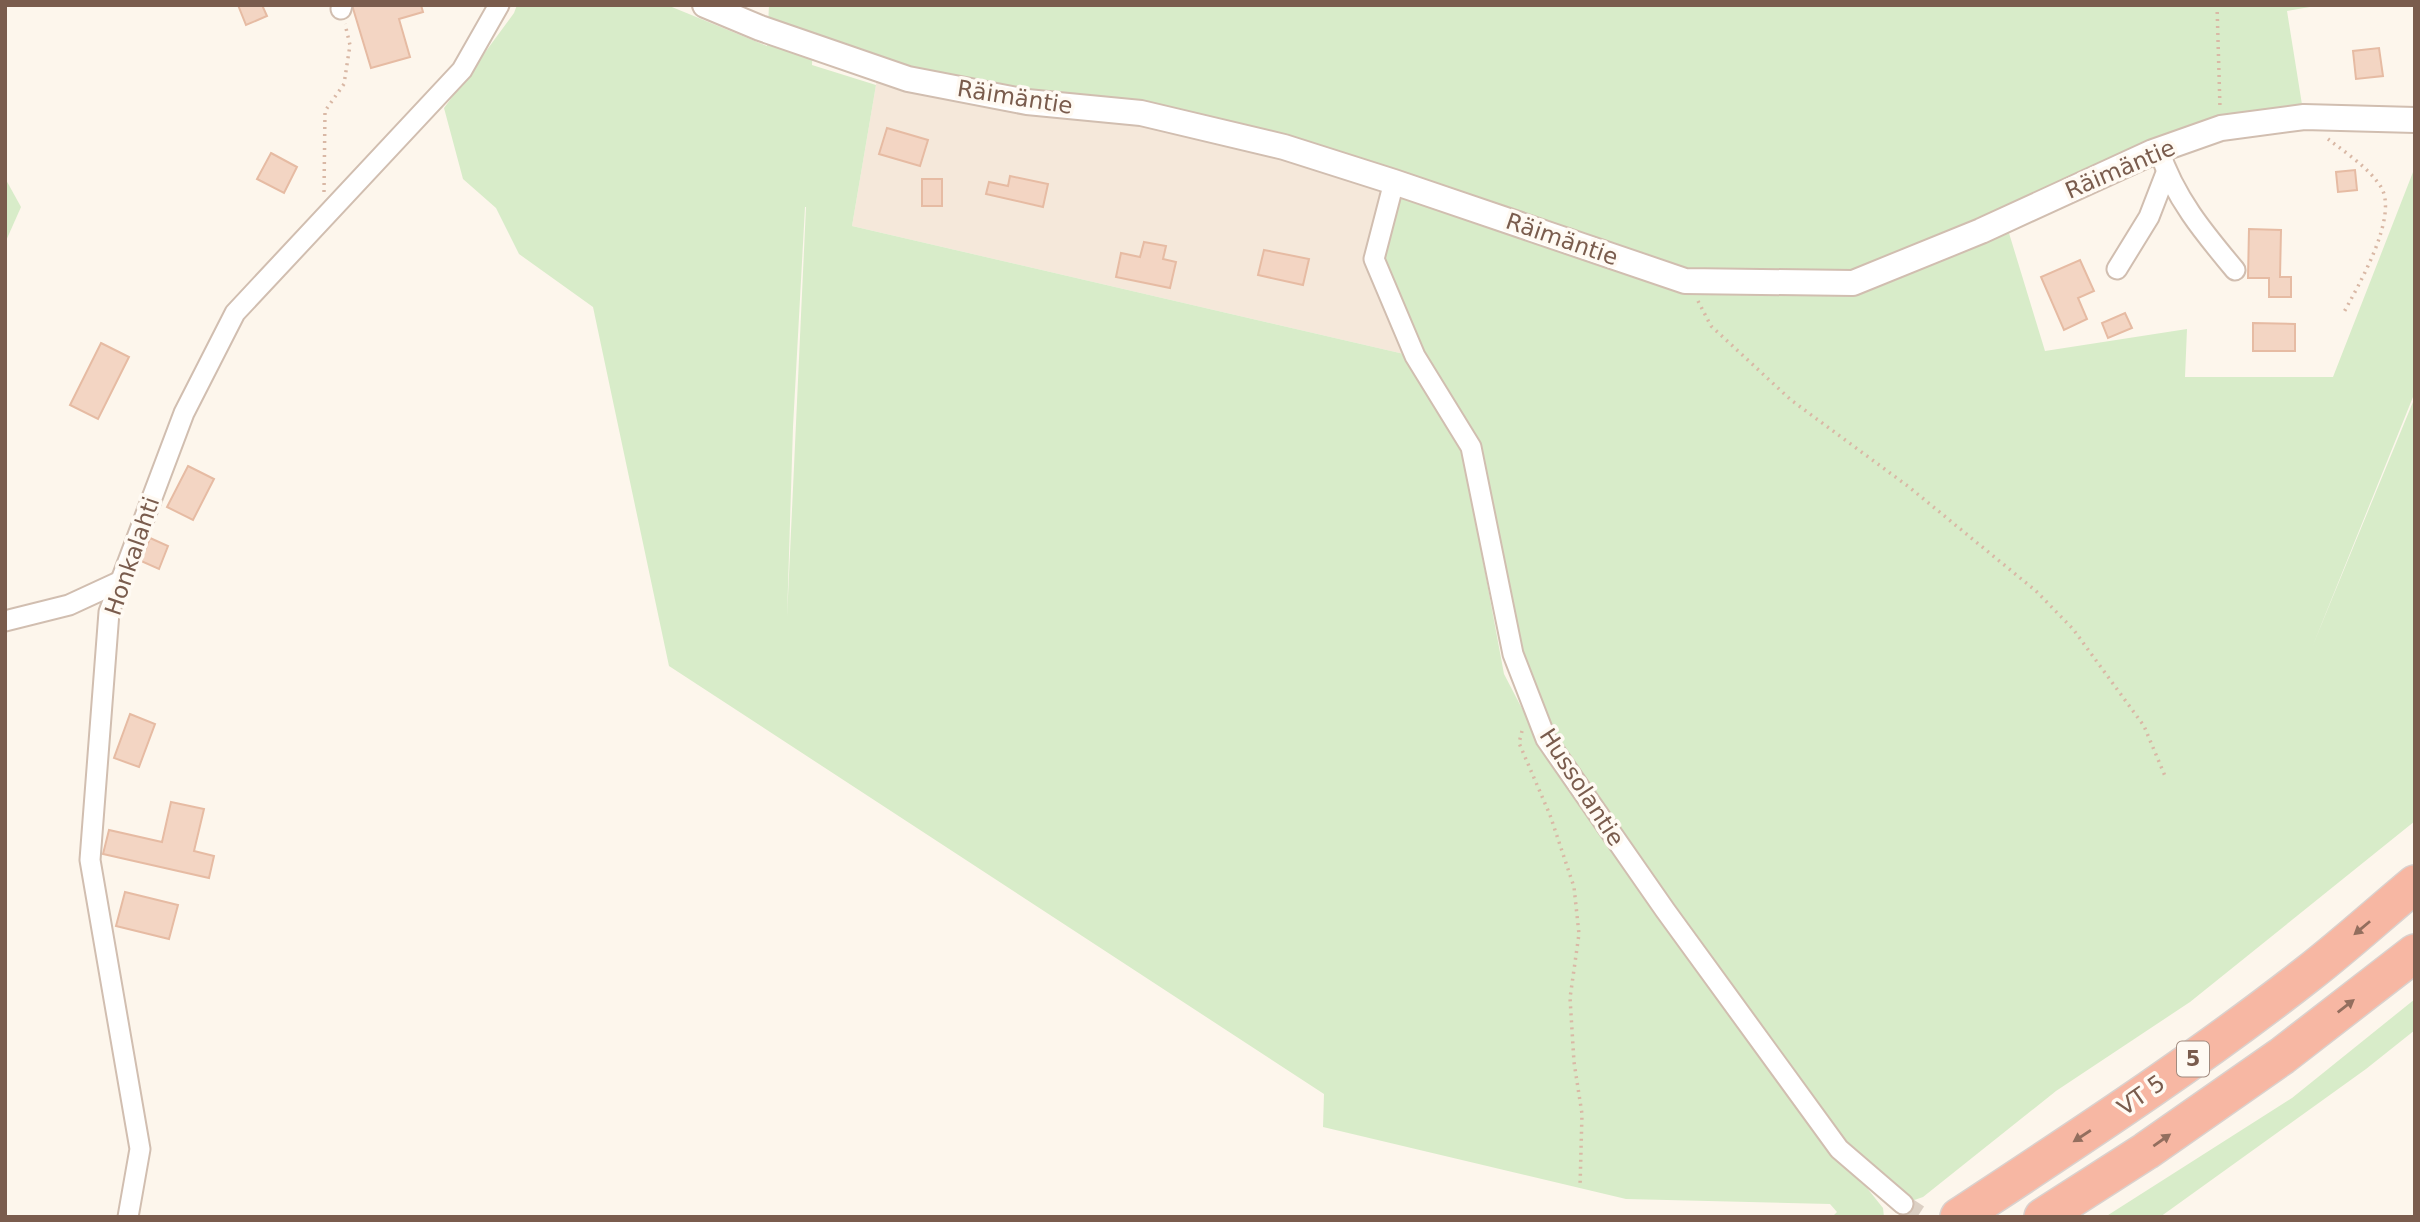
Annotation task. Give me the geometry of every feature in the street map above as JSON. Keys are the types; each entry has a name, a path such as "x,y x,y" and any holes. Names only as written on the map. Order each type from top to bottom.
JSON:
{"highway":[{"name":"VT 5","path":"1959,1217 2194,1058 2309,973 2415,884"},
{"name":"5","path":"2043,1217 2146,1151 2282,1056 2415,953"}],"street":[{"name":"Honkalahti","path":"128,1217 140,1149 90,860 109,612 184,413 236,313 462,70 499,5"},
{"name":"Räimäntie","path":"705,5 908,79 1027,102 1141,113 1284,147 1685,282 1853,283 1980,231 2163,162 2221,128 2304,117 2415,120"},
{"path":"2117,269 2149,217 2163,162"},
{"path":"2163,162 2198,226 2235,270"},
{"name":"Hussolantie","path":"1394,182 1374,259 1415,356 1471,447 1513,654 1546,739 1665,910 1839,1149 1903,1204"},
{"path":"5,621 69,606 121,581"}],"path":[{"path":"2217,5 2221,128"},
{"path":"323,219 325,111 344,83 350,45 342,7"},
{"path":"2325,117 2325,137 2366,170 2382,189 2386,210 2363,277 2343,314"},
{"path":"1698,282 1697,299 1712,326 1738,352 1791,400 1909,488 2036,592 2073,629 2144,726 2165,776"},
{"path":"1531,699 1519,743 1550,815 1574,887 1579,934 1570,998 1574,1062 1582,1114 1580,1186"}],"shaded area":[{"path":"877,69 1141,113 1385,179 1366,262 1404,354 852,226"}],"green space":[{"path":"517,5 667,5 767,46 769,5 2321,5 2287,11 2304,117 2221,128 2005,220 2045,351 2187,329 2185,377 2333,377 2415,167 2415,392 2313,645 2415,397 2415,821 2190,1002 2056,1091 1923,1197 1903,1204 1839,1149 1546,739 1513,654 1471,447 1374,259 1394,182 1284,147 1027,102 813,46 812,65 876,85 852,226 1404,354 1462,448 1504,674 1540,743 1755,1048 1883,1208 1884,1217 1832,1217 1837,1212 1830,1204 1626,1199 1323,1127 1324,1094 669,666 593,307 519,254 496,208 463,179 444,108 514,13","holes":["806,207 787,618 793,427"]},
{"path":"5,178 21,207 5,243"},
{"path":"2415,999 2415,1030 2366,1069 2160,1217 2105,1217 2292,1098"}],"building":[{"path":"238,5 262,5 267,16 246,25"},
{"path":"352,5 421,5 423,12 399,19 410,57 371,68"},
{"path":"2379,48 2383,76 2356,79 2353,51"},
{"path":"887,128 928,140 920,166 879,154"},
{"path":"271,153 297,167 284,193 257,179"},
{"path":"2355,170 2357,190 2338,192 2336,172"},
{"path":"1010,176 1048,184 1043,207 986,194 989,182 1008,186"},
{"path":"922,179 942,179 942,206 922,206"},
{"path":"2249,229 2281,230 2280,277 2291,277 2291,297 2269,297 2269,278 2248,278"},
{"path":"1144,242 1166,246 1163,259 1176,262 1170,288 1116,277 1121,253 1140,257"},
{"path":"1264,250 1309,259 1303,285 1258,275"},
{"path":"2080,260 2094,291 2078,298 2087,319 2064,330 2041,277"},
{"path":"2125,313 2132,328 2108,338 2102,323"},
{"path":"2253,323 2295,324 2295,351 2253,351"},
{"path":"101,343 129,357 98,419 70,405"},
{"path":"188,466 214,479 193,520 167,507"},
{"path":"150,538 168,546 159,569 141,561"},
{"path":"130,714 155,724 139,767 114,758"},
{"path":"171,802 204,809 194,851 214,856 209,878 103,854 109,830 162,842"},
{"path":"125,892 178,905 169,939 116,926"}],"tunnel":[{"path":"1903,1204 1923,1217"}]}
